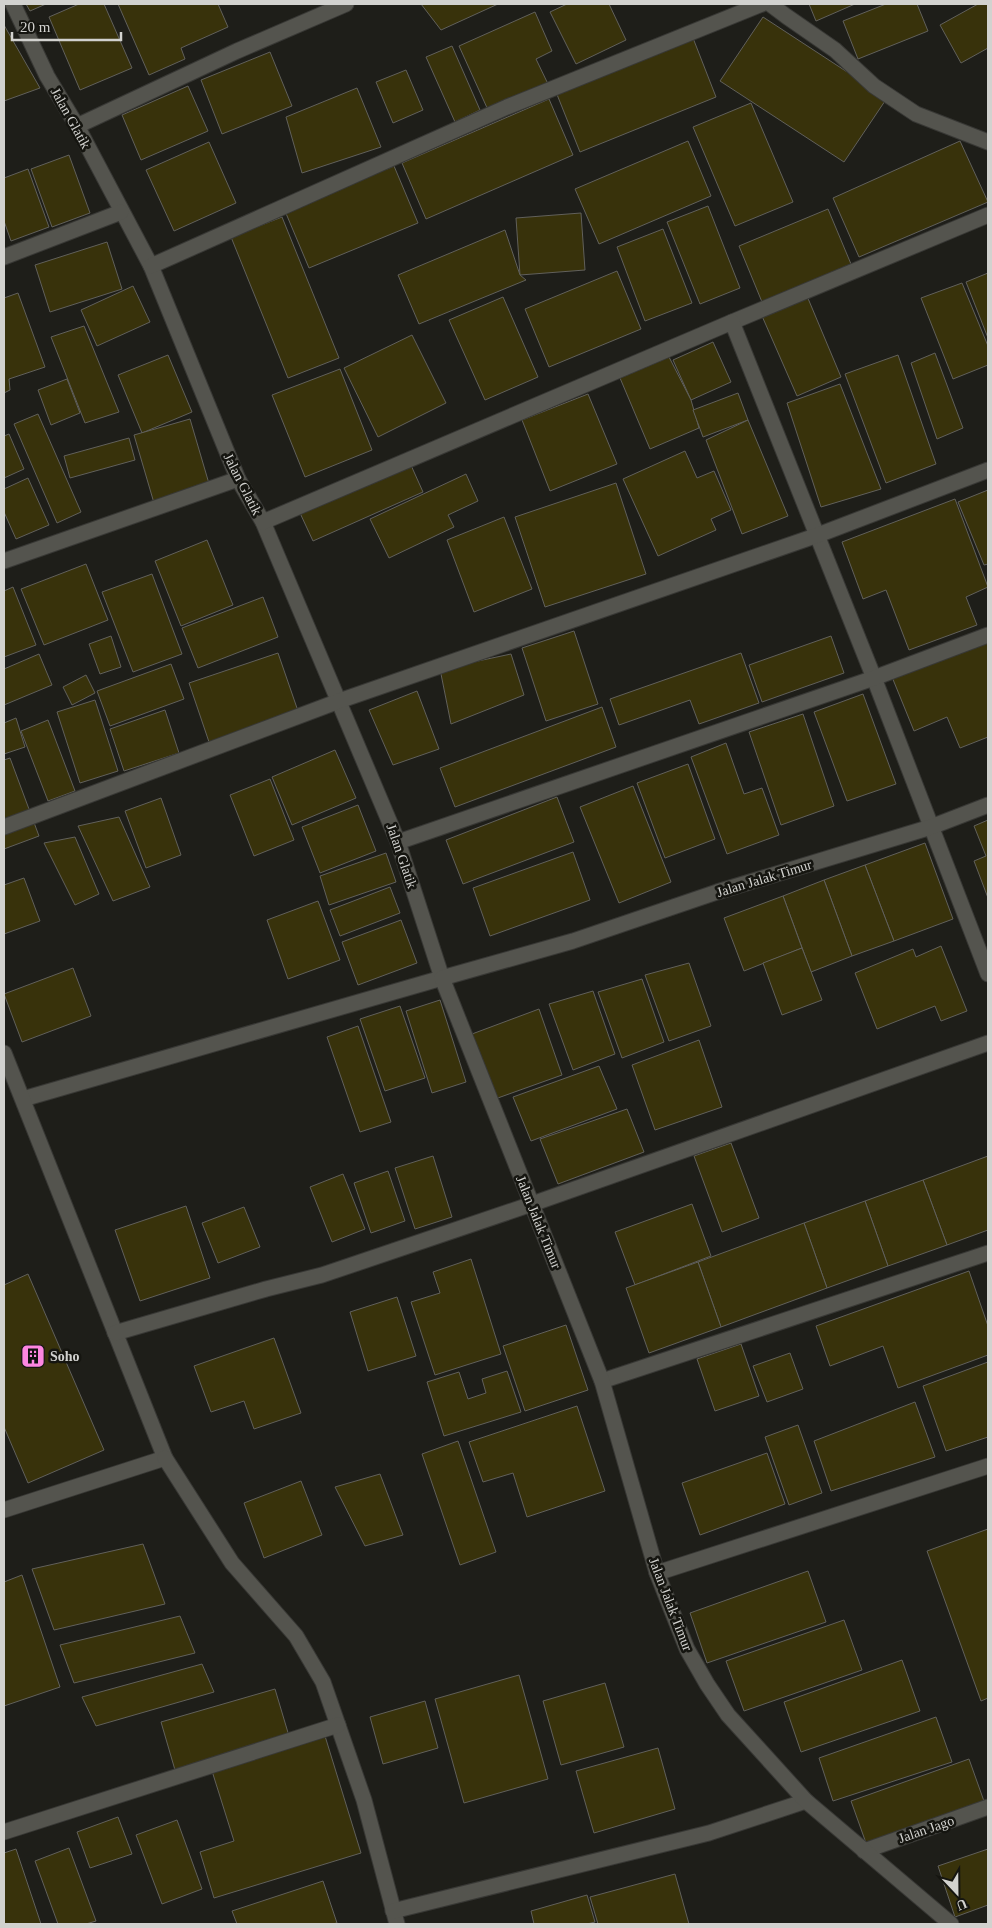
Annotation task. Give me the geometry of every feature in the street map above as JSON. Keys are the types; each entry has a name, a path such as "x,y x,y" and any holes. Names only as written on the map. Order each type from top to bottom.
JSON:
{"street":[{"name":"Jalan Glatik","path":"13,4 47,76 77,126 151,266 238,479 263,522 398,842 442,978"},
{"path":"77,126 346,4"},
{"path":"151,266 507,107 762,4"},
{"path":"770,4 836,50 874,86 916,114 988,142"},
{"path":"4,257 121,212"},
{"path":"263,522 988,215"},
{"path":"732,322 818,535 988,974"},
{"path":"4,827 339,701 818,535 988,470"},
{"path":"4,561 238,479"},
{"path":"398,842 874,678 988,635"},
{"name":"Jalan Jalak Timur","path":"951,1924 806,1801 728,1715 687,1649 657,1573 602,1381 442,978 573,941 717,892 930,827 988,805"},
{"path":"24,1099 442,978"},
{"path":"115,1333 266,1289 322,1275 532,1204 988,1043"},
{"path":"4,1052 164,1458 232,1563 296,1636 323,1682 364,1800 395,1918 709,1833 806,1801"},
{"path":"602,1381 988,1253"},
{"path":"4,1510 164,1458"},
{"path":"657,1573 988,1466"},
{"path":"4,1832 338,1725"},
{"name":"Jalan Jago","path":"864,1851 988,1807"}],"building":[{"path":"26,4 46,4 30,11"},
{"path":"79,4 104,4 132,68 80,90 49,17"},
{"path":"118,4 218,4 228,27 181,48 185,59 149,75"},
{"path":"421,4 498,4 441,30"},
{"path":"567,4 609,4 626,40 576,64 550,12"},
{"path":"809,4 855,4 816,21"},
{"path":"886,4 917,4 928,31 858,59 843,21"},
{"path":"978,4 988,4 988,48 961,63 940,25"},
{"path":"535,12 552,51 536,59 548,84 488,110 459,46"},
{"path":"763,17 887,98 844,162 720,81"},
{"path":"4,25 40,88 4,101"},
{"path":"693,38 716,97 580,152 556,92"},
{"path":"452,46 480,110 455,122 426,57"},
{"path":"270,52 292,106 222,134 201,80"},
{"path":"406,70 423,110 393,123 376,82"},
{"path":"188,86 208,131 141,160 122,115"},
{"path":"357,88 381,147 302,173 286,117"},
{"path":"549,99 573,155 426,219 402,163"},
{"path":"751,103 793,202 735,226 693,127"},
{"path":"688,141 711,196 599,244 575,189"},
{"path":"960,141 988,202 859,257 833,198"},
{"path":"209,142 236,203 174,231 146,170"},
{"path":"69,155 90,213 52,227 31,169"},
{"path":"394,166 418,223 309,268 285,211"},
{"path":"28,169 49,227 11,241 4,221 4,178"},
{"path":"708,206 740,288 700,304 667,222"},
{"path":"828,209 851,264 762,302 739,246"},
{"path":"581,213 585,270 520,275 516,218"},
{"path":"282,217 339,358 288,378 231,237"},
{"path":"663,229 692,303 645,321 617,247"},
{"path":"505,230 520,275 526,280 419,324 398,275"},
{"path":"107,242 122,289 50,312 35,265"},
{"path":"617,271 641,329 549,367 525,309"},
{"path":"988,273 988,338 966,282"},
{"path":"962,283 988,346 988,365 953,379 921,298"},
{"path":"133,286 150,322 97,346 81,310"},
{"path":"18,293 45,367 9,379 10,390 4,393 4,298"},
{"path":"807,296 841,377 797,396 762,316"},
{"path":"503,297 538,377 485,400 449,320"},
{"path":"84,326 119,412 85,423 51,337"},
{"path":"412,335 446,403 378,437 344,368"},
{"path":"713,342 731,382 691,400 673,360"},
{"path":"935,353 963,428 937,439 911,363"},
{"path":"168,355 192,412 142,433 118,375"},
{"path":"898,355 936,464 886,483 845,374"},
{"path":"669,357 691,400 699,428 650,449 620,378"},
{"path":"340,369 372,450 305,477 272,395"},
{"path":"67,379 80,413 51,425 38,390"},
{"path":"840,384 881,489 821,507 787,403"},
{"path":"738,393 748,420 703,437 693,410"},
{"path":"588,394 617,464 550,491 522,420"},
{"path":"38,414 81,512 57,523 14,424"},
{"path":"190,419 210,487 154,503 134,435"},
{"path":"748,420 788,516 742,534 706,440"},
{"path":"9,434 24,469 4,478 4,436"},
{"path":"129,438 135,460 70,478 64,456"},
{"path":"685,451 697,478 714,471 731,510 711,519 716,530 658,556 623,479"},
{"path":"410,463 423,492 313,541 300,513"},
{"path":"466,474 478,501 448,515 454,527 389,558 370,519"},
{"path":"28,478 49,525 16,539 4,512 4,489"},
{"path":"616,483 646,574 545,607 515,517"},
{"path":"988,490 988,564 984,565 958,502"},
{"path":"955,499 988,587 966,597 977,625 909,650 886,590 863,599 842,542"},
{"path":"504,517 532,589 474,612 447,540"},
{"path":"207,540 233,605 181,626 155,561"},
{"path":"86,564 108,620 44,645 21,589"},
{"path":"152,574 182,654 133,672 102,592"},
{"path":"13,587 36,645 4,657 4,591"},
{"path":"263,597 278,637 198,668 182,628"},
{"path":"574,631 598,704 546,721 522,648"},
{"path":"111,636 121,667 100,674 89,644"},
{"path":"831,636 844,673 762,702 749,665"},
{"path":"988,640 988,737 960,748 947,717 914,731 892,677"},
{"path":"278,653 298,711 209,742 189,683"},
{"path":"741,653 759,703 699,724 690,700 619,725 610,699"},
{"path":"39,654 52,685 4,705 4,669"},
{"path":"511,654 524,695 451,724 440,669"},
{"path":"171,664 184,699 110,726 97,691"},
{"path":"86,675 95,693 72,705 63,687"},
{"path":"417,691 439,749 393,765 369,710"},
{"path":"863,694 896,784 847,801 814,712"},
{"path":"95,700 118,771 80,783 57,712"},
{"path":"602,707 616,747 455,807 440,768"},
{"path":"165,710 179,753 124,771 110,729"},
{"path":"803,714 834,806 781,825 749,732"},
{"path":"16,718 25,747 4,754 4,723"},
{"path":"48,720 75,791 48,801 21,731"},
{"path":"726,743 744,794 762,788 779,835 727,854 691,757"},
{"path":"335,750 356,798 292,825 272,777"},
{"path":"10,758 39,836 4,849 4,760"},
{"path":"688,764 715,839 665,858 637,783"},
{"path":"270,779 294,840 254,856 230,795"},
{"path":"633,786 671,882 619,903 580,807"},
{"path":"557,797 574,842 463,884 446,840"},
{"path":"161,798 181,855 146,868 125,811"},
{"path":"358,805 376,851 320,873 302,827"},
{"path":"119,817 150,887 113,901 78,826"},
{"path":"988,820 988,898 974,861 986,856 974,826"},
{"path":"75,837 99,894 75,905 44,843"},
{"path":"925,843 953,919 894,941 865,865"},
{"path":"573,852 590,900 490,936 473,888"},
{"path":"386,853 396,882 329,905 320,876"},
{"path":"865,865 894,941 852,956 824,880"},
{"path":"24,878 40,921 4,934 4,885"},
{"path":"824,880 852,956 811,972 783,896"},
{"path":"390,887 400,913 340,936 330,910"},
{"path":"783,896 802,948 744,971 724,918"},
{"path":"318,901 340,960 288,979 267,920"},
{"path":"401,920 417,963 358,985 342,942"},
{"path":"941,946 967,1011 941,1021 935,1006 877,1029 855,973 913,949 916,957"},
{"path":"802,948 822,1000 782,1015 763,963"},
{"path":"689,963 711,1026 669,1041 645,975"},
{"path":"73,968 91,1016 22,1042 4,994"},
{"path":"642,979 664,1042 622,1058 598,992"},
{"path":"593,991 615,1054 573,1070 549,1004"},
{"path":"440,1000 466,1082 432,1093 406,1011"},
{"path":"400,1006 425,1078 385,1091 360,1019"},
{"path":"539,1009 562,1075 495,1099 472,1034"},
{"path":"358,1026 391,1122 360,1132 327,1037"},
{"path":"699,1040 722,1107 655,1130 632,1065"},
{"path":"599,1066 617,1109 531,1141 513,1097"},
{"path":"627,1109 644,1152 558,1184 540,1139"},
{"path":"731,1143 759,1218 722,1232 694,1156"},
{"path":"433,1156 452,1217 415,1229 395,1168"},
{"path":"988,1156 988,1230 947,1245 923,1180"},
{"path":"388,1171 405,1221 371,1233 354,1183"},
{"path":"343,1174 365,1229 332,1242 310,1187"},
{"path":"923,1180 947,1245 888,1266 865,1201"},
{"path":"865,1201 888,1266 827,1288 804,1223"},
{"path":"692,1204 711,1256 635,1285 615,1232"},
{"path":"186,1206 210,1278 140,1301 115,1230"},
{"path":"244,1207 260,1247 218,1263 202,1223"},
{"path":"804,1223 827,1288 721,1327 698,1262"},
{"path":"471,1259 501,1354 435,1375 411,1302 440,1293 433,1272"},
{"path":"698,1262 721,1327 649,1353 626,1288"},
{"path":"969,1271 988,1326 988,1355 898,1388 883,1346 830,1366 816,1326"},
{"name":"Soho","path":"28,1274 104,1450 28,1483 4,1427 4,1285"},
{"path":"397,1297 416,1356 368,1371 350,1312"},
{"path":"566,1325 588,1390 525,1411 503,1346"},
{"path":"274,1338 301,1413 254,1429 244,1401 211,1412 194,1366"},
{"path":"741,1344 759,1396 715,1411 697,1359"},
{"path":"790,1353 803,1389 767,1402 753,1366"},
{"path":"988,1362 988,1437 946,1451 923,1386"},
{"path":"507,1371 521,1412 444,1436 427,1382 459,1372 468,1399 486,1393 482,1379"},
{"path":"915,1402 935,1457 831,1491 814,1441"},
{"path":"577,1406 605,1491 527,1517 513,1473 483,1482 469,1442"},
{"path":"798,1425 822,1493 789,1505 765,1437"},
{"path":"458,1441 496,1552 460,1565 422,1454"},
{"path":"767,1453 785,1504 700,1535 682,1483"},
{"path":"380,1474 403,1535 365,1546 335,1487"},
{"path":"301,1481 322,1535 264,1558 244,1503"},
{"path":"988,1529 988,1698 981,1701 927,1551"},
{"path":"143,1544 165,1604 54,1630 32,1569"},
{"path":"808,1571 826,1622 707,1663 690,1613"},
{"path":"22,1575 60,1687 4,1706 4,1582"},
{"path":"180,1616 195,1653 74,1683 60,1645"},
{"path":"844,1620 862,1670 744,1711 726,1661"},
{"path":"902,1660 920,1711 801,1752 784,1702"},
{"path":"202,1664 214,1692 96,1726 82,1697"},
{"path":"519,1675 548,1779 464,1803 435,1699"},
{"path":"605,1683 624,1747 561,1765 543,1701"},
{"path":"275,1689 289,1736 175,1770 161,1722"},
{"path":"425,1701 438,1748 383,1764 370,1717"},
{"path":"936,1717 952,1762 833,1801 819,1758"},
{"path":"325,1736 361,1853 214,1898 200,1852 234,1841 212,1771"},
{"path":"658,1748 675,1809 594,1833 576,1771"},
{"path":"969,1759 985,1804 866,1843 851,1801"},
{"path":"118,1817 132,1854 90,1868 77,1832"},
{"path":"177,1820 202,1889 162,1904 136,1835"},
{"path":"69,1848 96,1921 86,1924 58,1924 35,1861"},
{"path":"16,1849 41,1924 4,1924 4,1853"},
{"path":"988,1849 988,1905 955,1917 938,1866"},
{"path":"675,1874 689,1924 598,1924 590,1897"},
{"path":"323,1881 337,1923 237,1924 232,1911"},
{"path":"587,1895 595,1922 587,1924 534,1924 531,1911"}],"place":[{"name":"Soho","path":"33,1356"}]}
